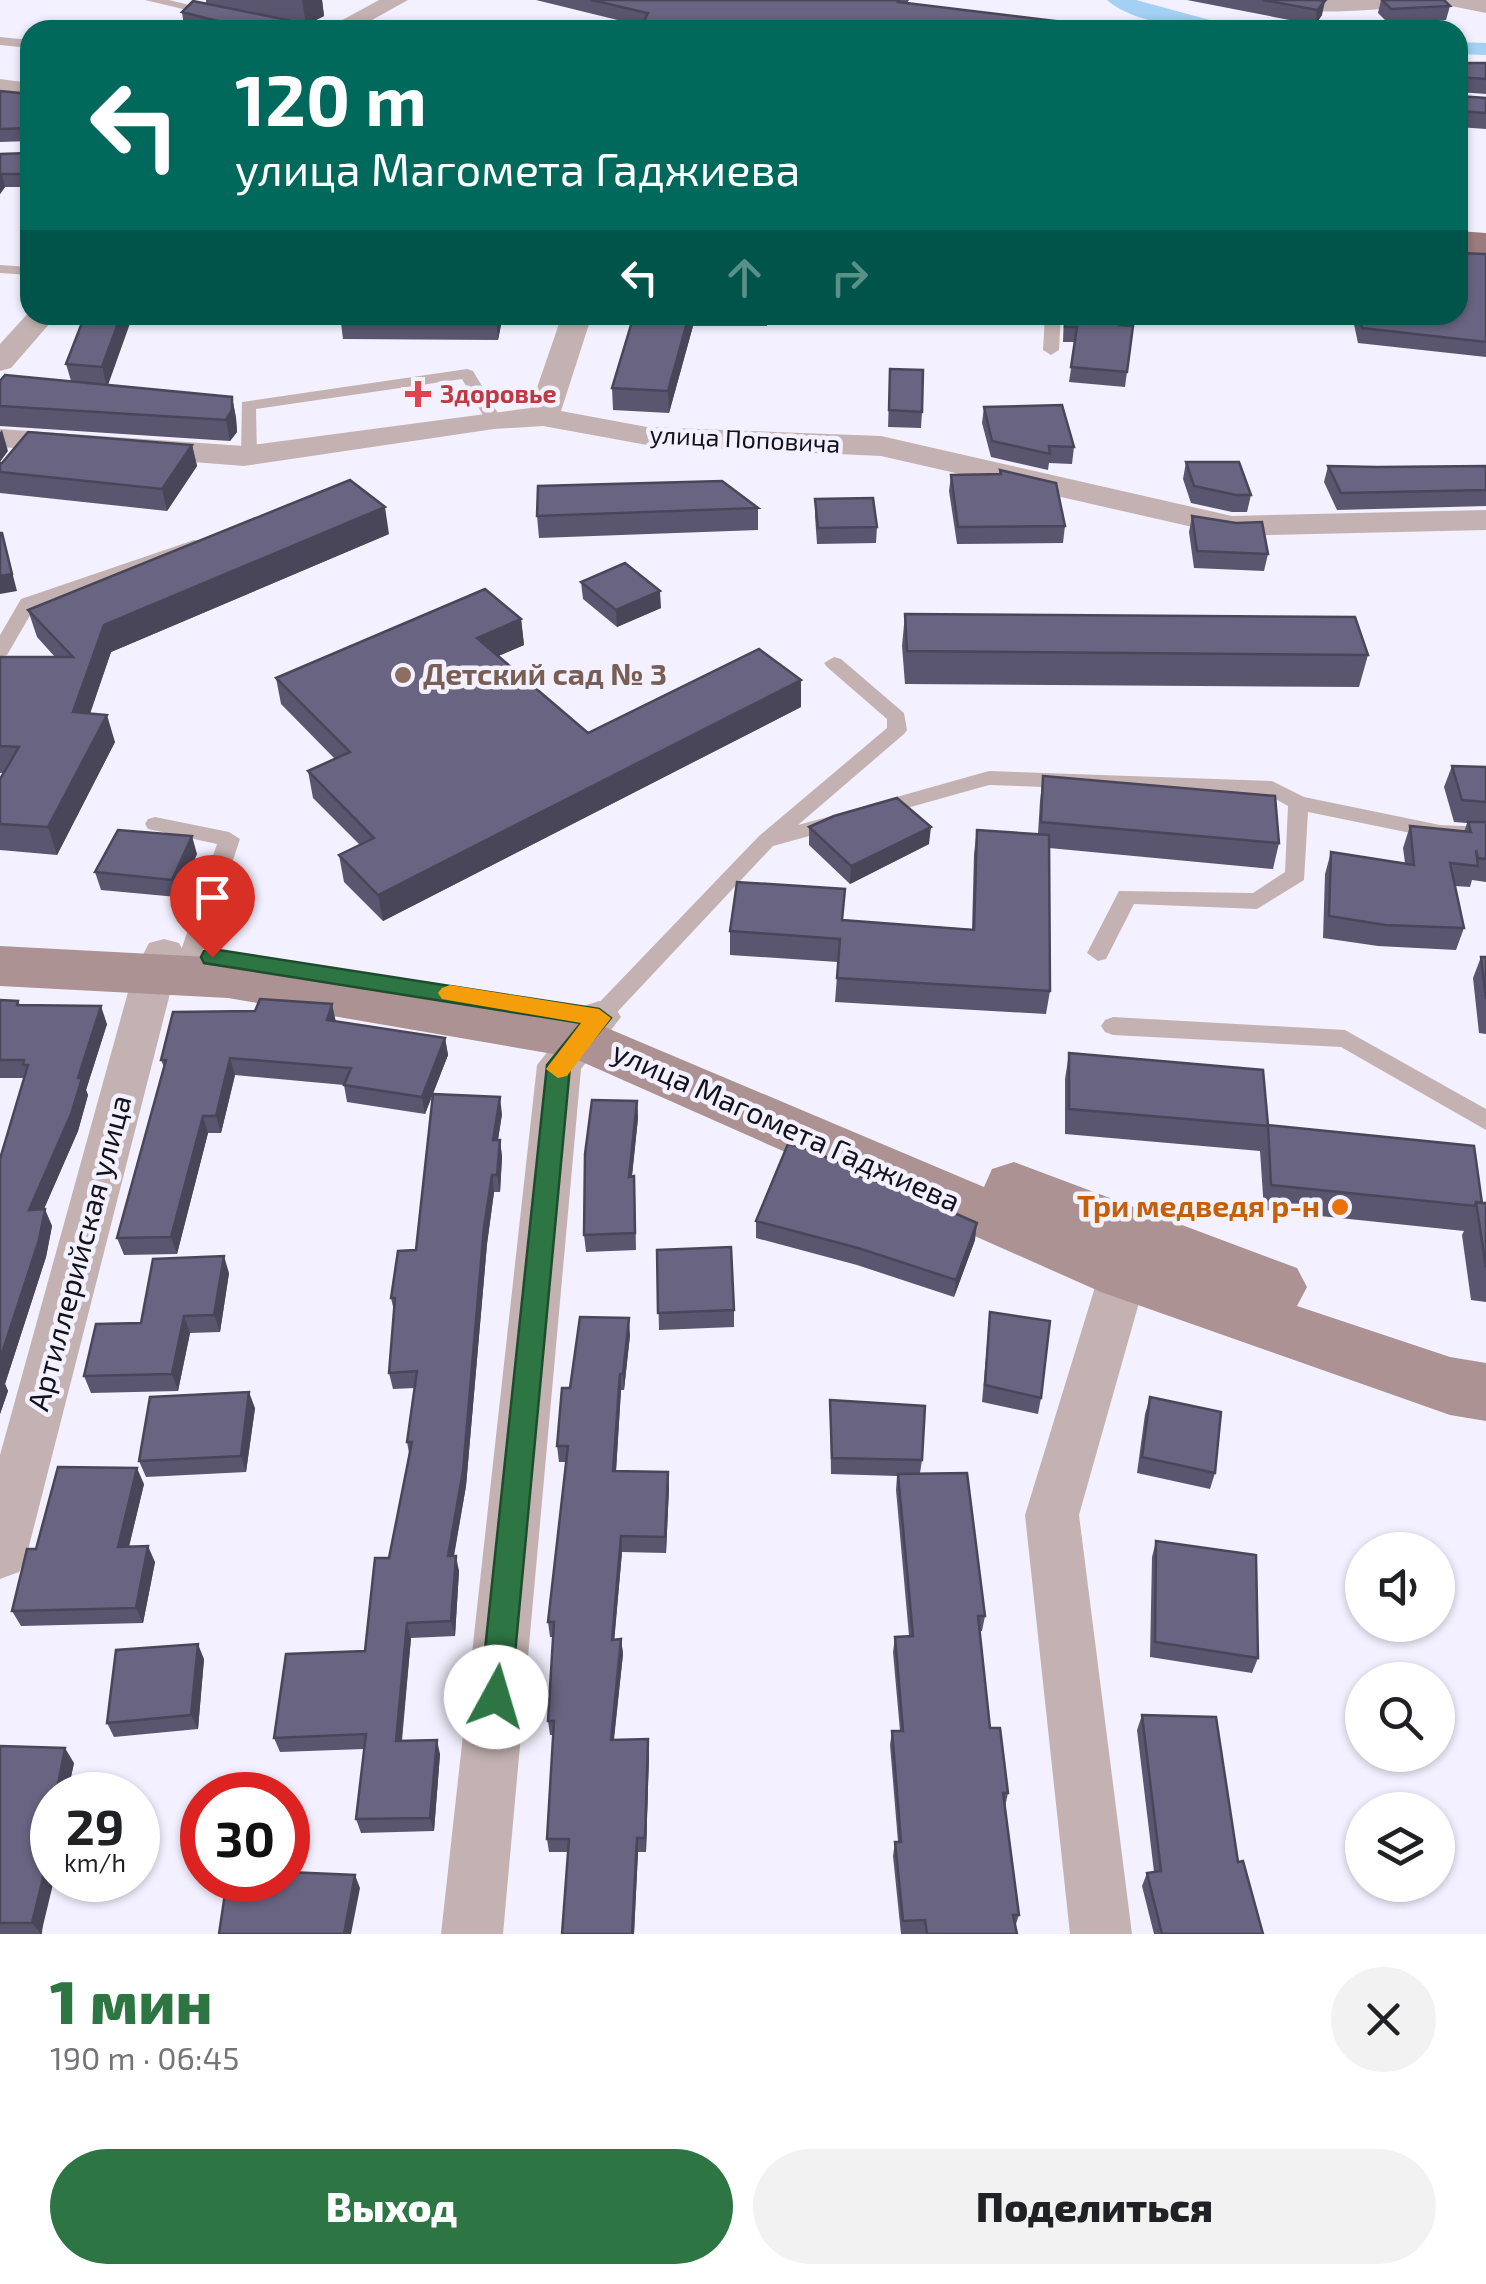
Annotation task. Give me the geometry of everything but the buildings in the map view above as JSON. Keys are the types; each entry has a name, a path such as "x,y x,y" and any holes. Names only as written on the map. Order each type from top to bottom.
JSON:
{"main road":[{"name":"улица Магомета Гаджиева","path":"0,950 173,964 590,1028 1450,1386 1486,1392"},
{"name":"улица Магомета Гаджиева","path":"0,966 173,964"},
{"name":"улица Магомета Гаджиева","path":"1133,1256 1452,1351 1486,1356"}],"street":[{"path":"357,20 398,0"},
{"path":"1287,0 1327,4 1410,0"},
{"path":"1454,0 1486,6"},
{"path":"0,362 33,325"},
{"path":"542,417 573,325"},
{"name":"улица Поповича","path":"17,445 249,455 494,420 542,417 648,436 881,446 1232,526 1486,520"},
{"name":"Артиллерийская улица","path":"0,1554 173,964"},
{"path":"472,1934 559,1065 590,1028"},
{"path":"1100,1934 1052,1515 1133,1256"}],"lane":[{"path":"151,0 226,15"},
{"path":"246,19 251,20"},
{"path":"1051,350 1052,325"},
{"path":"249,455 248,405 467,374 494,420"},
{"path":"229,409 248,411"},
{"path":"0,651 28,604 221,535"},
{"path":"590,1028 766,841 897,730 897,717 834,662"},
{"path":"766,841 990,778 1272,788 1298,803 1440,832 1486,834"},
{"path":"1098,952 1127,896 1257,901 1296,875 1298,803"},
{"path":"155,824 229,838 173,964"},
{"path":"1113,1026 1345,1039 1486,1121"}],"waterway":[{"path":"1117,0 1177,20"},
{"path":"1468,48 1486,49"}],"slow traffic":[{"path":"450,993 599,1018 558,1069"}],"place":[{"name":"Здоровье","path":"418,394"},
{"name":"Детский сад № 3","path":"403,675"},
{"name":"Три медведя р-н","path":"1340,1207"}],"route":[{"path":"212,957 599,1018 559,1065 496,1697"}]}
